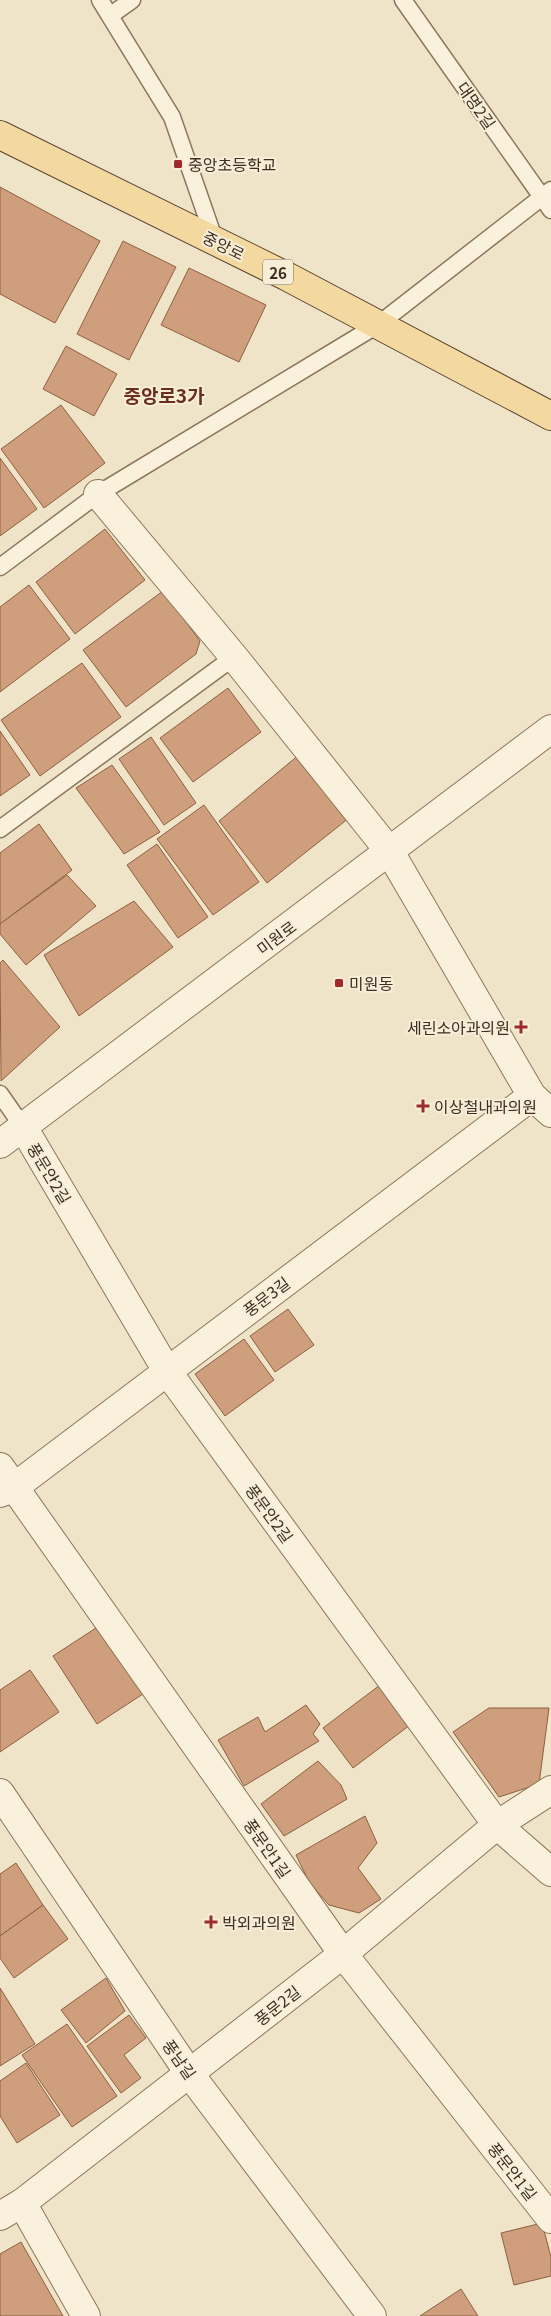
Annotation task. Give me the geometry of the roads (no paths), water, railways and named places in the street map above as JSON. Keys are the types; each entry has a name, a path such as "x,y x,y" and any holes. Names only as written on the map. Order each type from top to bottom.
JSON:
{"main road":[{"name":"중앙로","path":"0,135 379,324 551,416"}],"street":[{"path":"98,494 234,657 390,852 541,1105"},
{"name":"미원로","path":"0,1144 551,729"},
{"name":"풍문3길","path":"4,1483 167,1371 541,1105"},
{"name":"풍문안2길","path":"23,1127 167,1371 497,1825 551,1872"},
{"name":"풍문안1길","path":"4,1483 343,1954 551,2219"},
{"name":"풍문2길","path":"11,2209 343,1954 497,1825 551,1790"},
{"name":"풍남길","path":"0,1793 189,2073 372,2316"},
{"path":"11,2209 86,2316"}],"lane":[{"path":"100,0 111,15 172,117 215,241"},
{"path":"111,15 132,0"},
{"name":"대명2길","path":"403,0 548,199"},
{"path":"0,567 98,494 379,324 548,199"},
{"path":"0,829 234,657"},
{"path":"0,1094 23,1127"}],"place":[{"name":"중앙초등학교","path":"178,164"},
{"name":"미원동","path":"339,983"},
{"name":"세린소아과의원","path":"521,1027"},
{"name":"이상철내과의원","path":"423,1106"},
{"name":"박외과의원","path":"211,1922"}],"district":[{"name":"중앙로3가","path":"164,394"}]}
